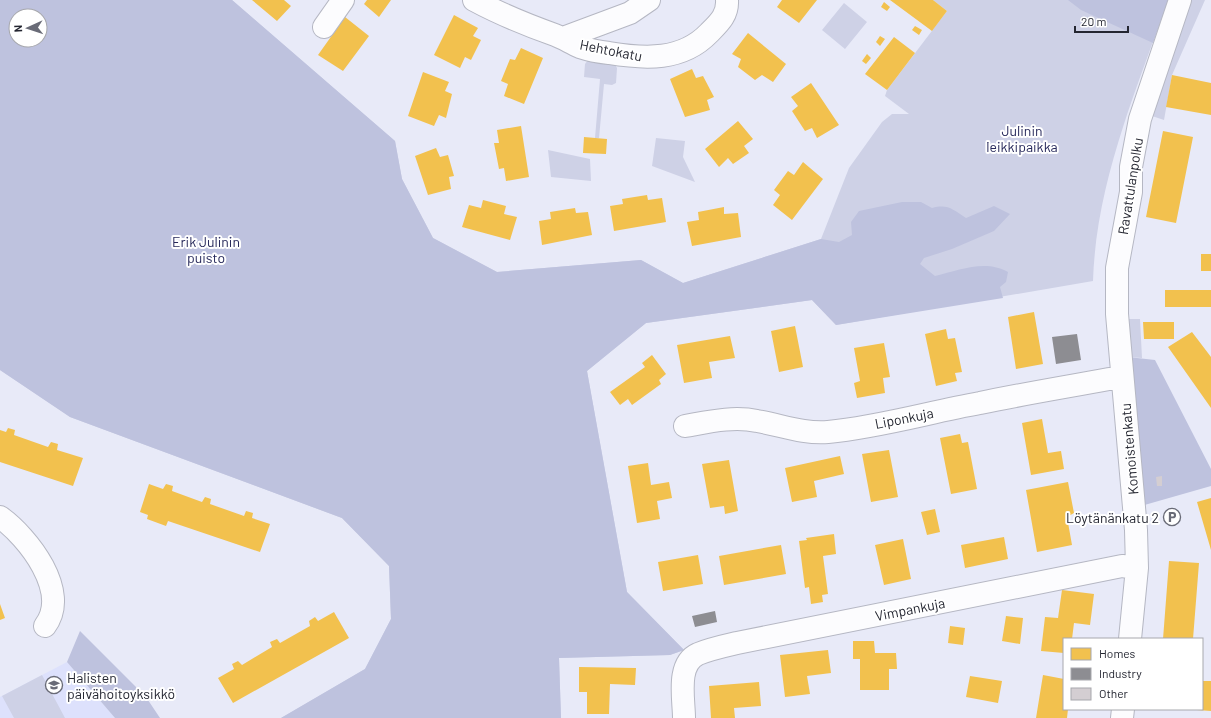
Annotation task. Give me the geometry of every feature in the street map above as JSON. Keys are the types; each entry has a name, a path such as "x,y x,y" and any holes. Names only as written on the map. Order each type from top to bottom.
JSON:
{"street":[{"path":"324,27 342,0"},
{"name":"Hehtokatu","path":"474,0 505,16 563,38 581,47 625,56 646,58 672,55 691,48 704,39 722,20 726,12 727,0"},
{"name":"Hehtokatu","path":"563,38 630,13 649,0"},
{"name":"Ravattulanpolku","path":"1122,379 1116,280 1131,192 1131,167 1146,97 1180,0"},
{"name":"Liponkuja","path":"685,426 723,420 756,420 788,429 812,433 829,432 910,418 980,403 1094,382 1122,379"},
{"name":"Komoistenkatu","path":"1122,379 1136,530 1137,568 1130,638"},
{"path":"0,517 8,522 32,548 48,579 54,604 52,616 45,626"},
{"name":"Vimpankuja","path":"684,718 683,682 688,662 697,655 737,643 1122,566 1137,568"}],"shaded area":[{"name":"Halisten päivähoitoyksikkö","path":"67,662 115,718 0,718 0,697"}],"green space":[{"name":"Erik Julinin puisto","path":"0,0 232,0 395,141 402,179 433,238 497,272 641,260 683,283 821,239 849,168 882,122 892,114 909,114 885,96 887,90 947,11 933,0 1168,0 1131,103 1110,173 1101,209 1093,281 836,325 812,300 646,323 587,371 627,592 684,650 670,655 559,658 561,718 281,718 365,669 391,619 389,566 342,518 70,417 0,370"},
{"name":"Erik Julinin puisto","path":"0,0 232,0 395,141 402,179 433,238 497,272 641,260 683,283 821,239 839,242 852,235 851,222 859,211 902,202 921,202 932,208 950,208 966,218 994,206 1010,214 994,231 952,249 924,258 920,264 935,276 972,267 991,266 1000,268 1008,272 1006,282 1000,287 1003,298 836,325 812,300 646,323 587,371 627,592 684,650 670,655 559,658 561,718 281,718 365,669 391,619 389,566 342,518 70,417 0,370"},
{"path":"1068,0 1168,0 1153,43 1081,10"},
{"path":"1186,0 1205,0 1172,75 1164,120 1149,115"},
{"path":"844,3 867,22 845,49 822,30"},
{"path":"591,56 613,61 617,68 616,83 612,85 604,84 599,138 595,138 600,79 584,77 585,64"},
{"path":"656,138 685,141 683,157 695,182 652,166"},
{"path":"548,150 590,159 591,181 551,177"},
{"path":"1127,319 1140,319 1142,358 1128,357"},
{"path":"1128,357 1155,360 1211,469 1211,486 1141,506"},
{"path":"80,631 146,697 160,718 115,718 67,662"},
{"path":"42,675 65,718 14,718 2,696"}],"building: Homes":[{"path":"252,0 284,0 291,6 277,21"},
{"path":"367,0 391,0 379,17 364,4"},
{"path":"782,0 817,0 799,23 777,7"},
{"path":"890,0 933,0 947,11 932,31"},
{"path":"884,2 890,7 887,11 881,7"},
{"path":"454,15 478,28 473,36 481,40 471,60 465,57 460,68 434,55"},
{"path":"345,17 369,36 343,71 318,55"},
{"path":"915,26 922,30 919,35 912,30"},
{"path":"748,33 786,64 773,82 762,75 755,80 738,67 741,59 732,54"},
{"path":"880,36 885,39 880,46 876,42"},
{"path":"894,37 915,53 887,90 865,74"},
{"path":"521,48 543,58 524,104 504,96 508,84 501,81 510,59 515,60"},
{"path":"867,54 871,58 866,64 862,61"},
{"path":"692,69 696,78 703,76 714,97 707,100 710,110 685,117 670,79"},
{"path":"423,72 449,82 445,91 452,94 446,118 439,115 434,126 408,116"},
{"path":"1172,75 1211,83 1211,115 1166,107"},
{"path":"811,83 839,125 817,138 812,128 805,131 792,111 798,106 791,97"},
{"path":"738,121 753,139 744,146 749,153 733,164 728,158 719,167 705,149"},
{"path":"521,126 529,177 506,181 504,168 499,169 494,143 499,143 497,130"},
{"path":"1163,131 1193,137 1176,223 1146,217"},
{"path":"584,137 607,139 606,154 583,153"},
{"path":"436,148 440,157 448,155 454,176 449,177 451,189 428,195 415,156"},
{"path":"803,162 823,179 792,220 773,205 780,195 774,190 788,171 794,175"},
{"path":"647,195 648,200 662,198 666,222 614,231 610,206 623,204 622,199"},
{"path":"483,200 506,206 504,214 517,217 510,240 462,227 469,205 481,208"},
{"path":"724,207 724,214 738,213 741,237 692,246 687,222 699,220 698,212"},
{"path":"575,208 576,213 588,212 592,235 542,245 539,221 551,219 550,212"},
{"path":"1201,254 1211,254 1211,271 1201,271"},
{"path":"1165,290 1211,290 1211,307 1165,307"},
{"path":"1034,312 1043,364 1016,369 1008,317"},
{"path":"1143,322 1174,322 1174,339 1144,339"},
{"path":"795,326 803,367 779,372 771,331"},
{"path":"946,329 948,339 955,338 962,372 955,373 957,381 936,386 925,334"},
{"path":"1192,332 1211,357 1211,408 1168,347"},
{"path":"730,336 735,358 709,362 712,378 684,383 677,345"},
{"path":"884,343 890,377 883,378 885,393 857,398 854,383 860,381 854,348"},
{"path":"652,355 666,374 659,380 661,384 632,405 628,399 620,405 610,392 645,367 642,363"},
{"path":"1042,419 1048,453 1061,451 1064,469 1031,475 1022,423"},
{"path":"8,428 15,430 14,435 48,447 51,442 58,444 57,450 83,458 73,486 0,462 0,430 6,432"},
{"path":"960,434 962,443 968,442 977,489 951,494 940,438"},
{"path":"889,450 898,497 871,502 862,454"},
{"path":"840,456 844,474 814,481 817,497 792,502 785,468"},
{"path":"729,460 738,511 725,514 724,506 710,508 702,464"},
{"path":"648,463 651,485 669,482 672,498 657,501 660,519 637,523 628,466"},
{"path":"1068,482 1074,513 1067,517 1072,545 1037,552 1026,490"},
{"path":"149,484 163,489 166,484 173,486 172,491 202,502 205,497 211,499 210,504 244,516 246,511 253,513 252,518 270,524 260,552 168,521 166,526 147,519 148,515 140,512"},
{"path":"1211,498 1211,550 1197,502"},
{"path":"935,509 940,532 927,535 921,512"},
{"path":"834,534 836,554 823,556 828,594 822,595 823,602 811,604 809,587 805,588 799,541 807,540 806,538"},
{"path":"1004,537 1008,559 965,568 961,545"},
{"path":"903,539 911,579 884,585 875,545"},
{"path":"781,545 786,574 724,585 719,556"},
{"path":"698,555 703,584 663,591 658,562"},
{"path":"1169,561 1199,563 1193,638 1163,638"},
{"path":"1062,590 1094,594 1090,625 1074,623 1072,638 1063,638 1063,653 1041,651 1045,617 1058,618"},
{"path":"0,604 5,618 0,620"},
{"path":"334,612 349,638 233,703 218,678 234,669 232,664 238,661 242,665 272,647 270,642 277,639 280,643 310,626 309,621 315,617 318,621"},
{"path":"1006,616 1023,618 1020,644 1002,641"},
{"path":"950,626 965,628 963,645 948,643"},
{"path":"853,641 874,641 875,653 896,653 897,669 889,669 889,690 860,690 860,659 853,659"},
{"path":"828,650 831,673 807,676 810,694 785,697 780,655"},
{"path":"579,667 636,668 635,685 610,684 609,714 587,714 587,692 579,692"},
{"path":"1043,675 1063,679 1063,710 1068,710 1067,718 1036,718"},
{"path":"970,676 1002,681 998,703 966,697"},
{"path":"1203,681 1211,681 1211,711 1197,710 1203,710"},
{"path":"759,682 761,706 734,708 735,718 711,718 709,686"}],"building: Industry":[{"path":"1077,334 1081,360 1056,364 1052,337"},
{"path":"715,611 717,622 695,627 692,616"}],"building: Other":[{"path":"1162,476 1162,486 1157,486 1156,477"}],"place":[{"name":"Löytänänkatu 2","path":"1172,517"},
{"name":"Halisten päivähoitoyksikkö","path":"54,685"}],"park label":[{"name":"Julinin leikkipaikka","path":"1022,138"}]}
